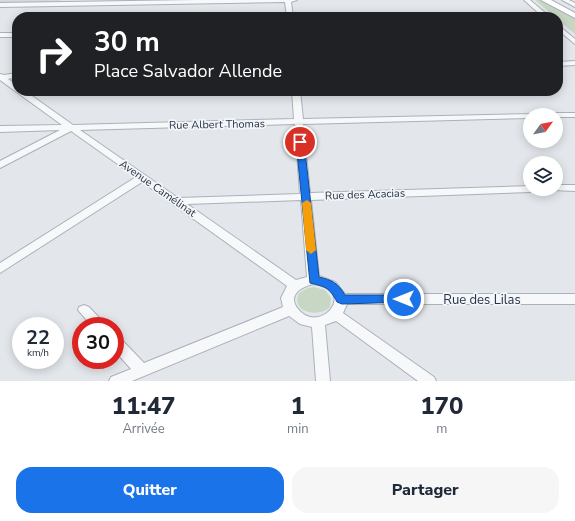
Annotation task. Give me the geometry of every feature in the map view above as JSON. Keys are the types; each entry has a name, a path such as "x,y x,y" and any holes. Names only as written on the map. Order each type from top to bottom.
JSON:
{"main road":[{"path":"545,0 575,16"},
{"path":"554,0 575,10"}],"street":[{"path":"288,0 289,12"},
{"path":"0,5 294,0"},
{"path":"527,0 541,12"},
{"path":"565,0 575,5"},
{"path":"563,31 575,42"},
{"path":"0,35 12,35"},
{"path":"563,64 575,63"},
{"path":"1,77 12,76"},
{"path":"1,77 12,85"},
{"name":"Avenue Camélinat","path":"27,96 295,285"},
{"path":"296,96 313,280"},
{"path":"563,115 575,115"},
{"name":"Rue Albert Thomas","path":"0,129 523,116"},
{"path":"0,165 72,127"},
{"path":"0,269 143,178"},
{"path":"563,188 575,188"},
{"name":"Rue des Acacias","path":"176,201 306,195 523,189"},
{"path":"313,280 328,283 335,288 342,299 339,310 335,314 318,321 302,319 290,310 287,297 289,290 295,285 303,281 313,280"},
{"name":"Rue des Lilas","path":"342,299 575,299"},
{"path":"84,310 91,317"},
{"path":"116,381 290,310"},
{"path":"335,314 429,381"},
{"path":"318,321 323,381"},
{"path":"124,351 142,370"}],"shaded area":[{"path":"0,0 60,0 62,2 0,3"}],"green space":[{"path":"535,0 541,0 575,18 575,34 563,24 563,12 549,12"},
{"path":"314,287 325,290 331,298 330,307 313,313 302,309 298,305 297,300 299,293 308,288"}],"slow traffic":[{"path":"307,203 311,250"}],"route":[{"path":"300,142 313,280 321,280 328,283 335,288 342,299 404,299"}]}
